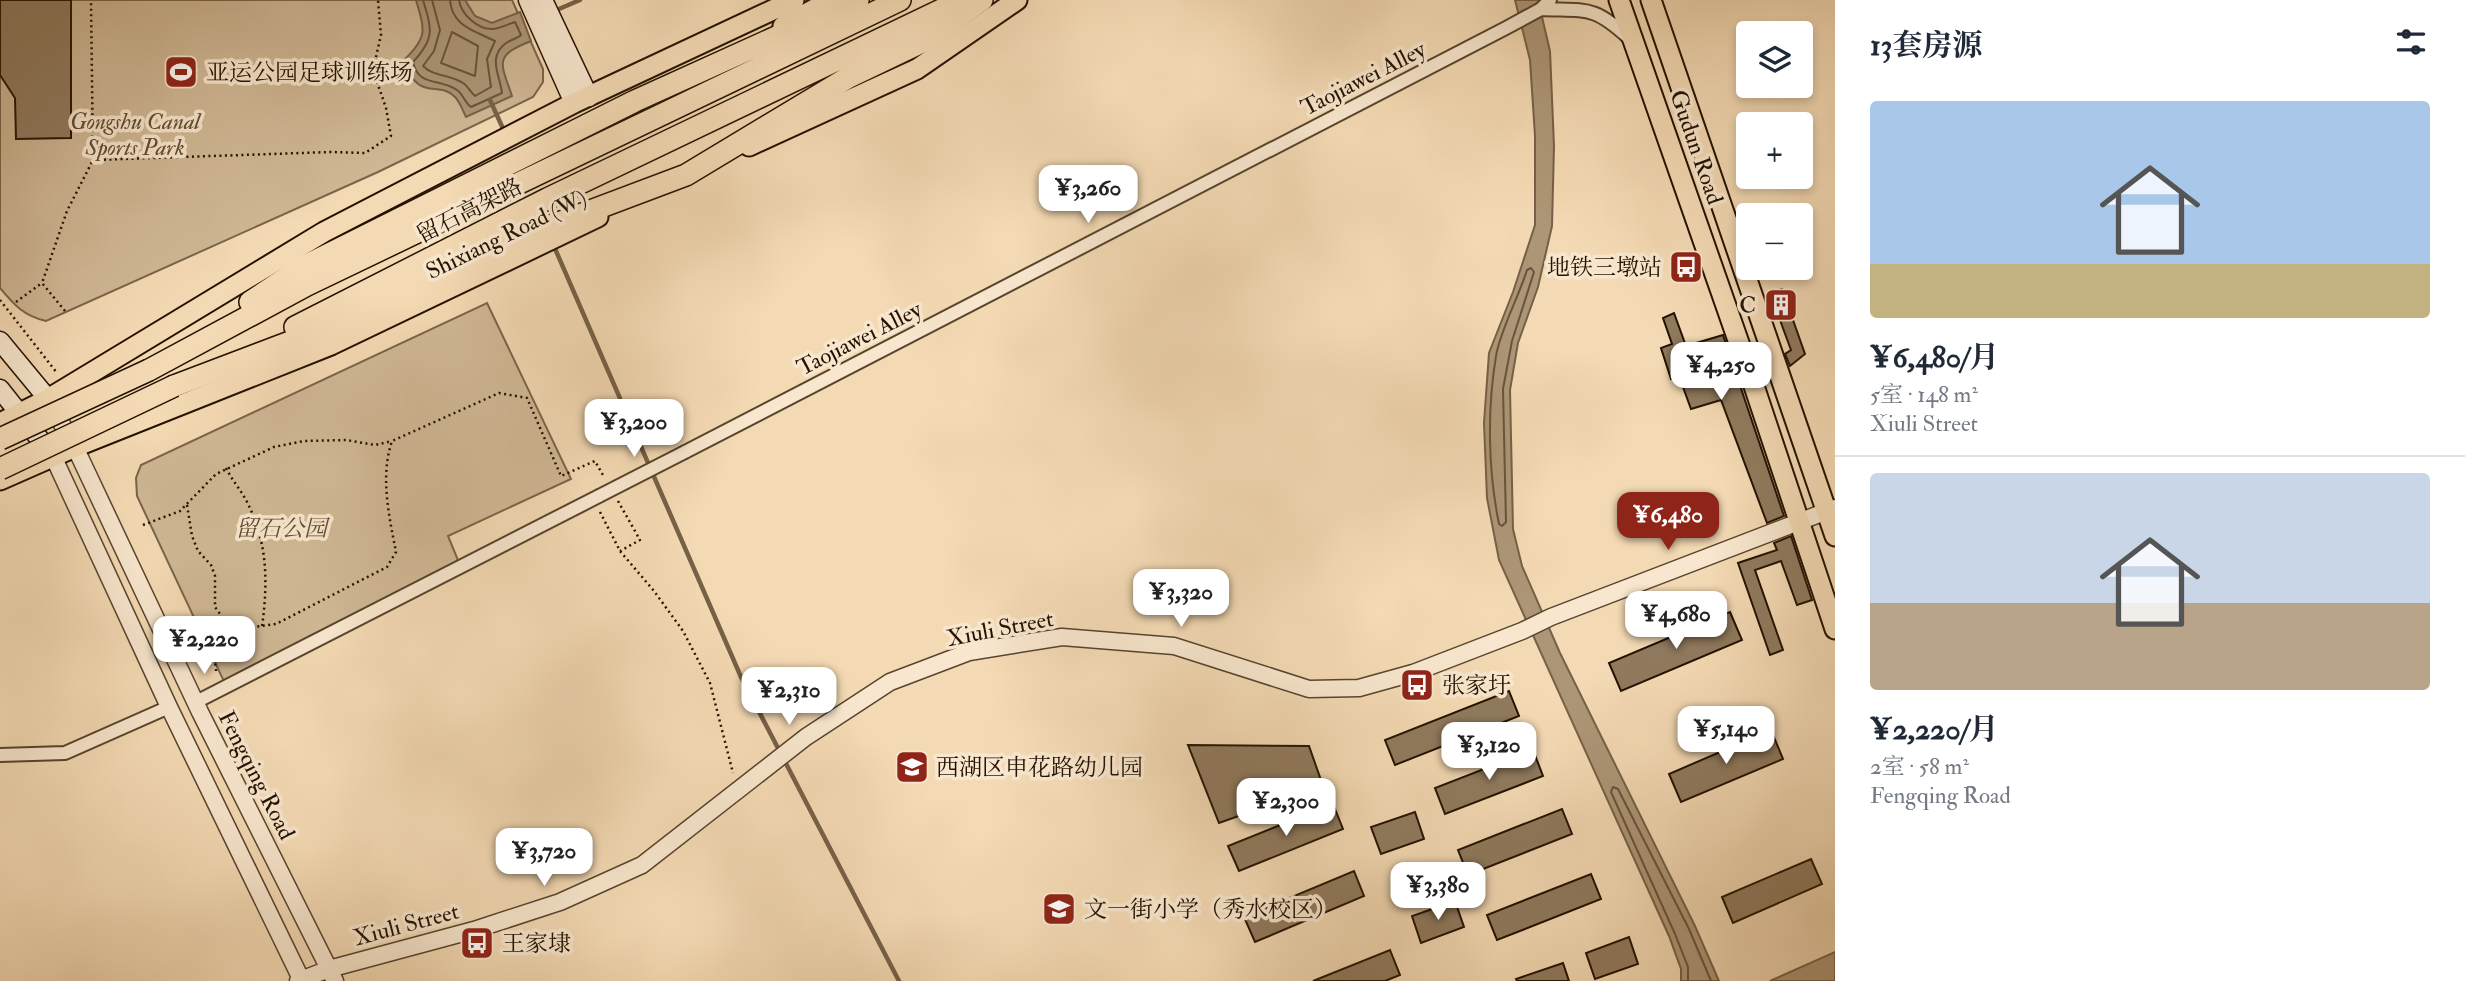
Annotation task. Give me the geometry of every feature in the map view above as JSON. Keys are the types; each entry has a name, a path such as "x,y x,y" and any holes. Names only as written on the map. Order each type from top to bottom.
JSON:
{"highway":[{"path":"0,439 149,370 484,166 522,148 575,132 858,0"},
{"name":"留石高架路","path":"304,277 460,213 900,0"},
{"name":"留石高架路","path":"324,321 472,238 547,200 962,0"},
{"path":"0,469 173,386 324,321 520,246 686,175 849,77 924,41 982,0"}],"main road":[{"path":"522,148 582,100 794,0"},
{"path":"754,47 793,18 831,0"},
{"path":"686,175 917,69 1017,0"},
{"name":"Gudun Road","path":"1619,0 1835,629"},
{"name":"Gudun Road","path":"1651,0 1831,510 1835,536"},
{"path":"537,3 582,100"},
{"path":"0,424 48,399 324,233 484,166"},
{"name":"Shixiang Road (W)","path":"0,480 75,447 331,345 520,246"},
{"path":"0,341 48,399"},
{"path":"0,389 53,456"}],"street":[{"name":"Taojiawei Alley","path":"196,702 685,452 1546,5 1587,10 1600,15 1634,42"},
{"name":"Fengqing Road","path":"48,399 75,447 196,702 332,975"},
{"path":"53,456 300,981"},
{"name":"Xiuli Street","path":"300,981 332,975 560,902 642,864 806,737 890,682 969,652 1062,637 1174,646 1309,689 1359,688 1413,673 1831,510"},
{"path":"0,755 65,753 169,707"}],"path":[{"path":"16,302 42,283 67,211 93,160 91,0"},
{"path":"93,160 365,153 391,136 386,108 373,70 381,35 378,0"},
{"path":"42,283 65,311"},
{"path":"0,300 68,387"},
{"path":"143,525 173,515 216,474 274,447 304,441 346,440 375,445 392,441 499,393 527,398 561,477 595,461"},
{"path":"187,503 191,536 198,551 211,565 215,576 215,607 233,632 276,624 387,567 396,552 388,513 386,458 392,441"},
{"path":"226,468 234,486 246,499 265,556 268,585 262,627"},
{"path":"596,497 620,551 683,631 710,683 729,763 743,786"},
{"path":"620,551 640,540"},
{"path":"216,671 215,661 224,661 230,656 240,629"}],"green space":[{"name":"Gongshu Canal Sports Park","path":"0,0 512,0 543,69 543,82 533,97 378,172 46,321 20,309 0,288"},
{"name":"留石公园","path":"487,303 571,479 448,536 460,565 227,688 137,496 136,478 141,465"}],"water":[{"path":"416,0 465,0 475,16 492,23 520,12 531,41 511,51 503,61 512,96 466,117 457,99 448,92 423,87 416,82 403,61 417,46 422,33"},
{"path":"1515,0 1538,0 1550,51 1554,146 1552,226 1538,287 1518,343 1510,390 1513,529 1522,566 1560,653 1695,926 1719,981 1681,981 1681,969 1669,936 1499,560 1487,498 1484,423 1489,353 1535,225 1535,136 1530,60"},
{"path":"1835,952 1835,981 1770,981"}],"building":[{"path":"0,0 71,0 71,138 16,139 15,98 0,75"},
{"path":"1782,289 1805,354 1790,366 1785,354 1791,350 1770,293"},
{"path":"1674,313 1686,346 1723,335 1784,516 1767,523 1721,400 1691,409 1679,376 1671,379 1661,348 1672,344 1663,318"},
{"path":"1791,536 1812,600 1797,605 1781,561 1755,570 1783,650 1770,655 1738,563 1777,550 1774,543"},
{"path":"1730,612 1742,640 1621,691 1609,663"},
{"path":"1509,691 1519,716 1395,765 1385,740"},
{"path":"1771,730 1783,759 1681,802 1669,774"},
{"path":"1188,745 1309,746 1323,786 1219,823"},
{"path":"1533,750 1543,776 1445,814 1435,788"},
{"path":"1333,804 1343,829 1239,871 1228,846"},
{"path":"1562,809 1572,834 1468,875 1458,850"},
{"path":"1415,812 1424,839 1381,854 1371,827"},
{"path":"1811,859 1822,884 1733,923 1722,897"},
{"path":"1354,871 1364,896 1255,942 1244,917"},
{"path":"1591,874 1601,899 1497,940 1487,915"},
{"path":"1455,901 1464,927 1421,943 1412,916"},
{"path":"1629,937 1638,964 1595,979 1586,953"},
{"path":"1390,950 1400,975 1385,981 1313,981"},
{"path":"1563,963 1569,981 1516,979"}],"waterway":[{"path":"552,12 580,0"},
{"path":"490,100 505,133"},
{"path":"553,244 741,677 899,981"}],"place":[{"name":"亚运公园足球训练场","path":"181,72"},
{"name":"地铁三墩站","path":"1686,267"},
{"name":"C","path":"1781,305"},
{"name":"张家圩","path":"1417,685"},
{"name":"西湖区申花路幼儿园","path":"912,767"},
{"name":"文一街小学（秀水校区）","path":"1059,909"},
{"name":"王家埭","path":"477,943"}]}
